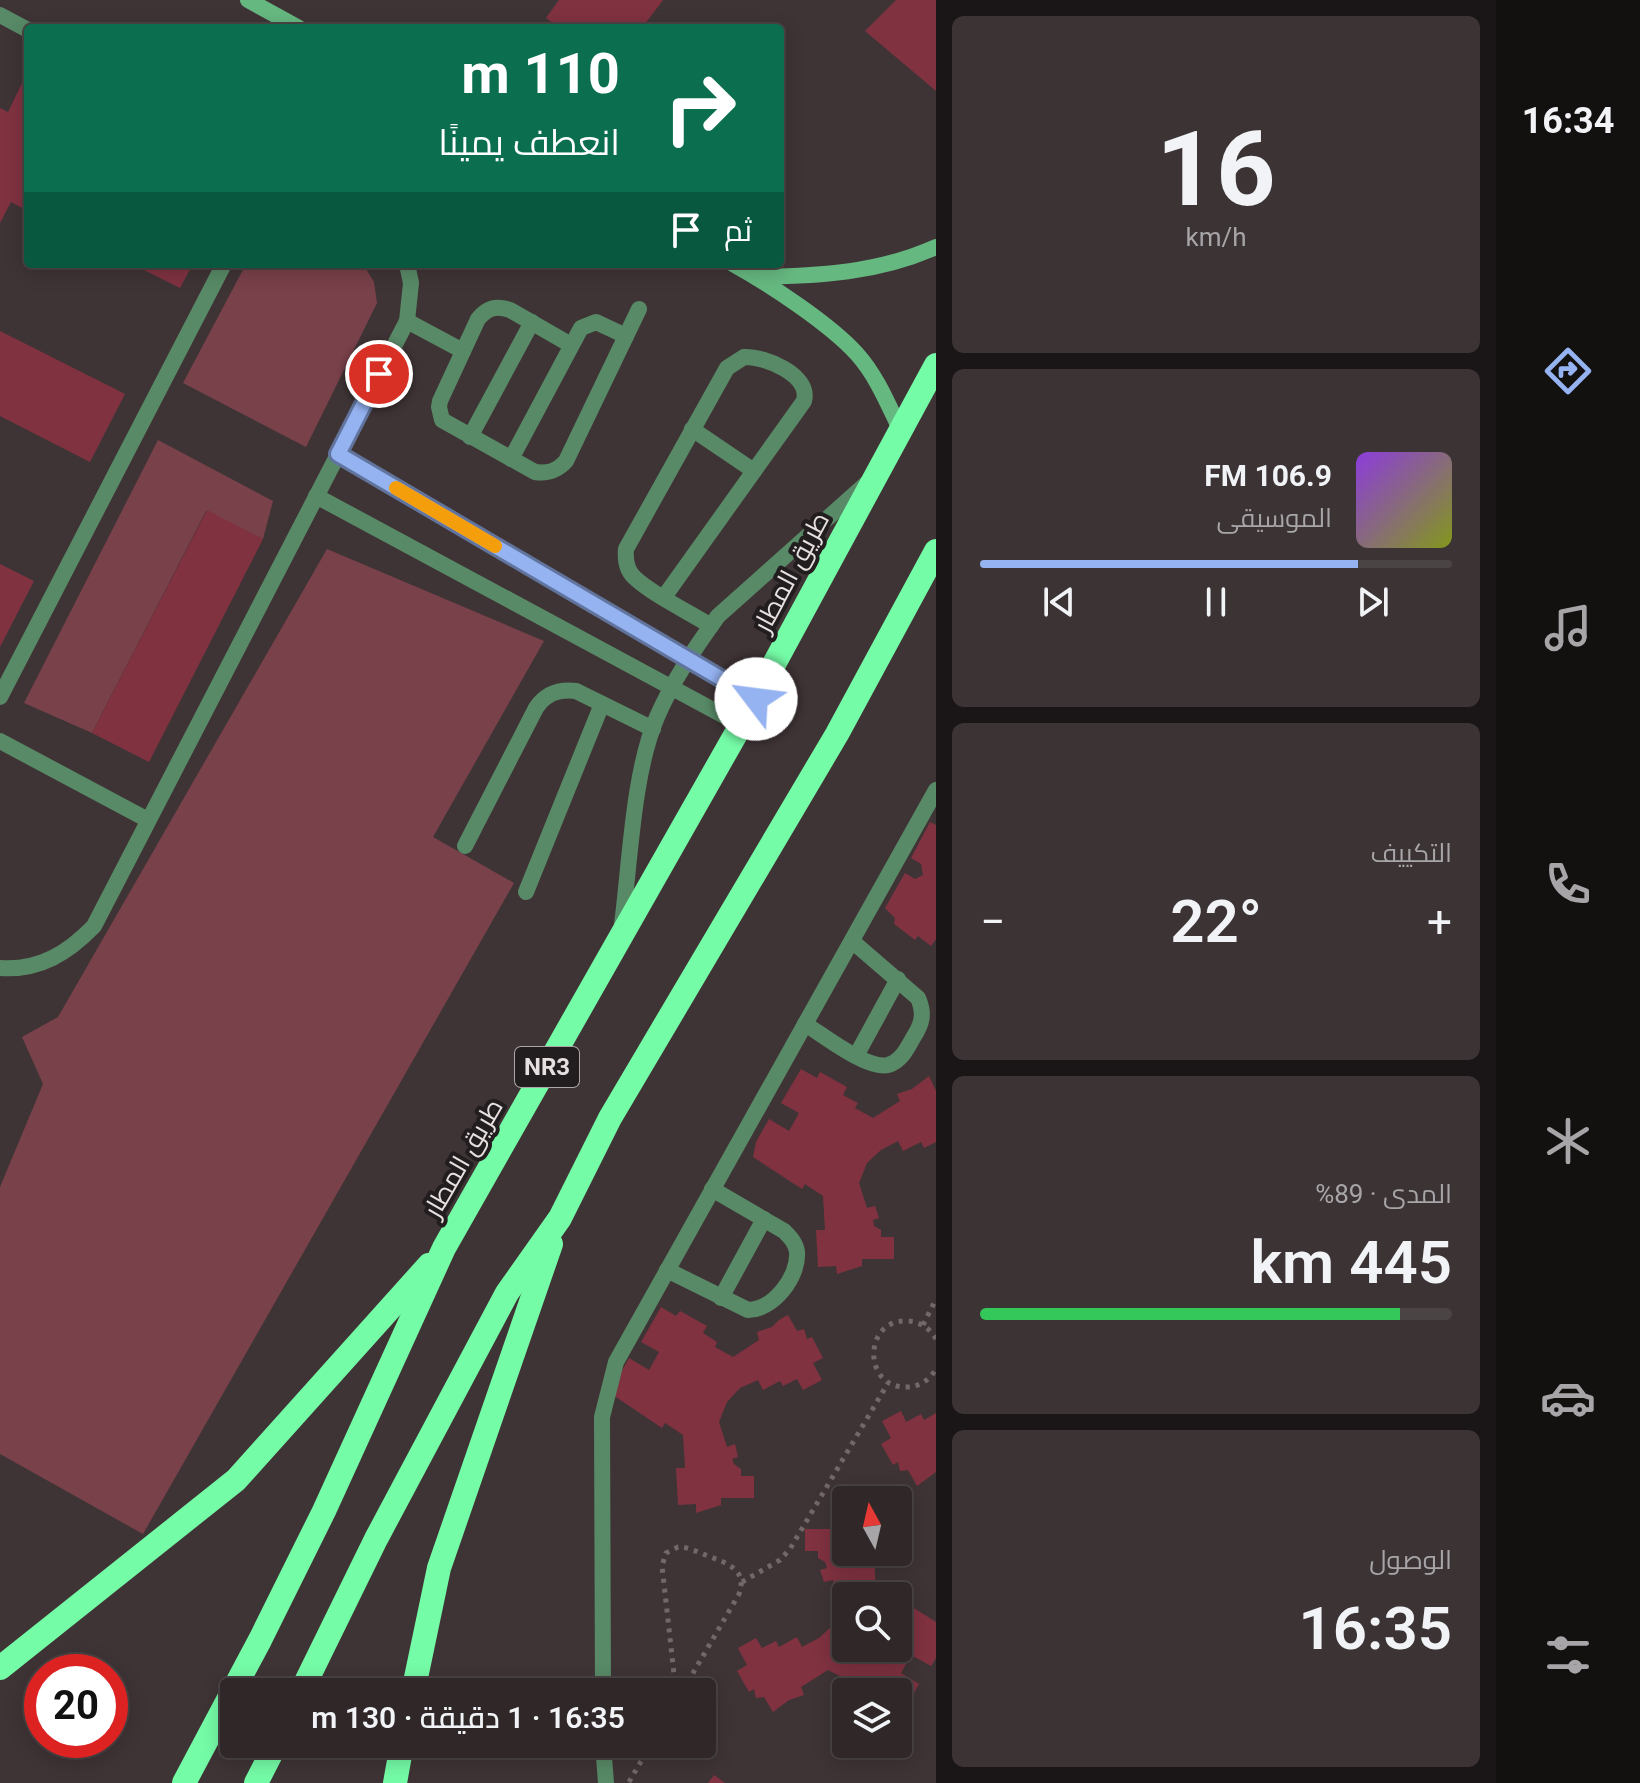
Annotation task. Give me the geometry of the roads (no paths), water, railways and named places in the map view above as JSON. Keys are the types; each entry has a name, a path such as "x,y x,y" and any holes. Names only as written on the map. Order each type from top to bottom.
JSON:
{"highway":[{"name":"طريق المطار","path":"184,1783 324,1511 444,1248 756,699 936,365"},
{"path":"416,1678 439,1568 560,1218 610,1118 837,734 936,551"},
{"path":"308,1678 376,1539 507,1293 560,1218"},
{"path":"0,1668 236,1480 444,1248"},
{"path":"256,1783 269,1758"},
{"path":"395,1783 399,1758"}],"street":[{"path":"248,0 292,24"},
{"path":"0,15 24,28"},
{"path":"756,277 830,275 879,267 936,247"},
{"path":"0,697 222,268"},
{"path":"0,968 31,966 56,958 75,946 94,926 407,321 411,283 408,268"},
{"path":"740,268 827,328 858,355 884,395 900,429"},
{"path":"571,345 510,310 493,308 478,319 463,351 439,407 442,420 535,472 544,473 560,467 566,461 639,309"},
{"path":"407,321 463,351"},
{"path":"470,437 532,322"},
{"path":"511,459 577,334 588,323 605,324 626,336"},
{"path":"664,597 804,401 805,389 795,376 754,356 734,360 727,368 626,549 628,569 635,578 664,597 711,626"},
{"path":"692,429 754,471"},
{"path":"338,454 756,699"},
{"path":"621,938 641,780 653,729 672,688 711,626 739,595 874,477"},
{"path":"316,496 741,725"},
{"path":"465,846 540,701 554,692 576,691 653,729"},
{"path":"526,892 602,704"},
{"path":"0,741 148,820"},
{"path":"603,1678 602,1417 616,1362 936,790"},
{"path":"805,1024 877,1066 887,1065 903,1055 919,1029 923,1008 918,998 852,941"},
{"path":"856,1056 898,979"},
{"path":"667,1270 748,1310 759,1310 777,1299 785,1285 796,1260 797,1249 792,1238 712,1189"},
{"path":"721,1298 764,1219"},
{"path":"604,1758 606,1783"}]}
